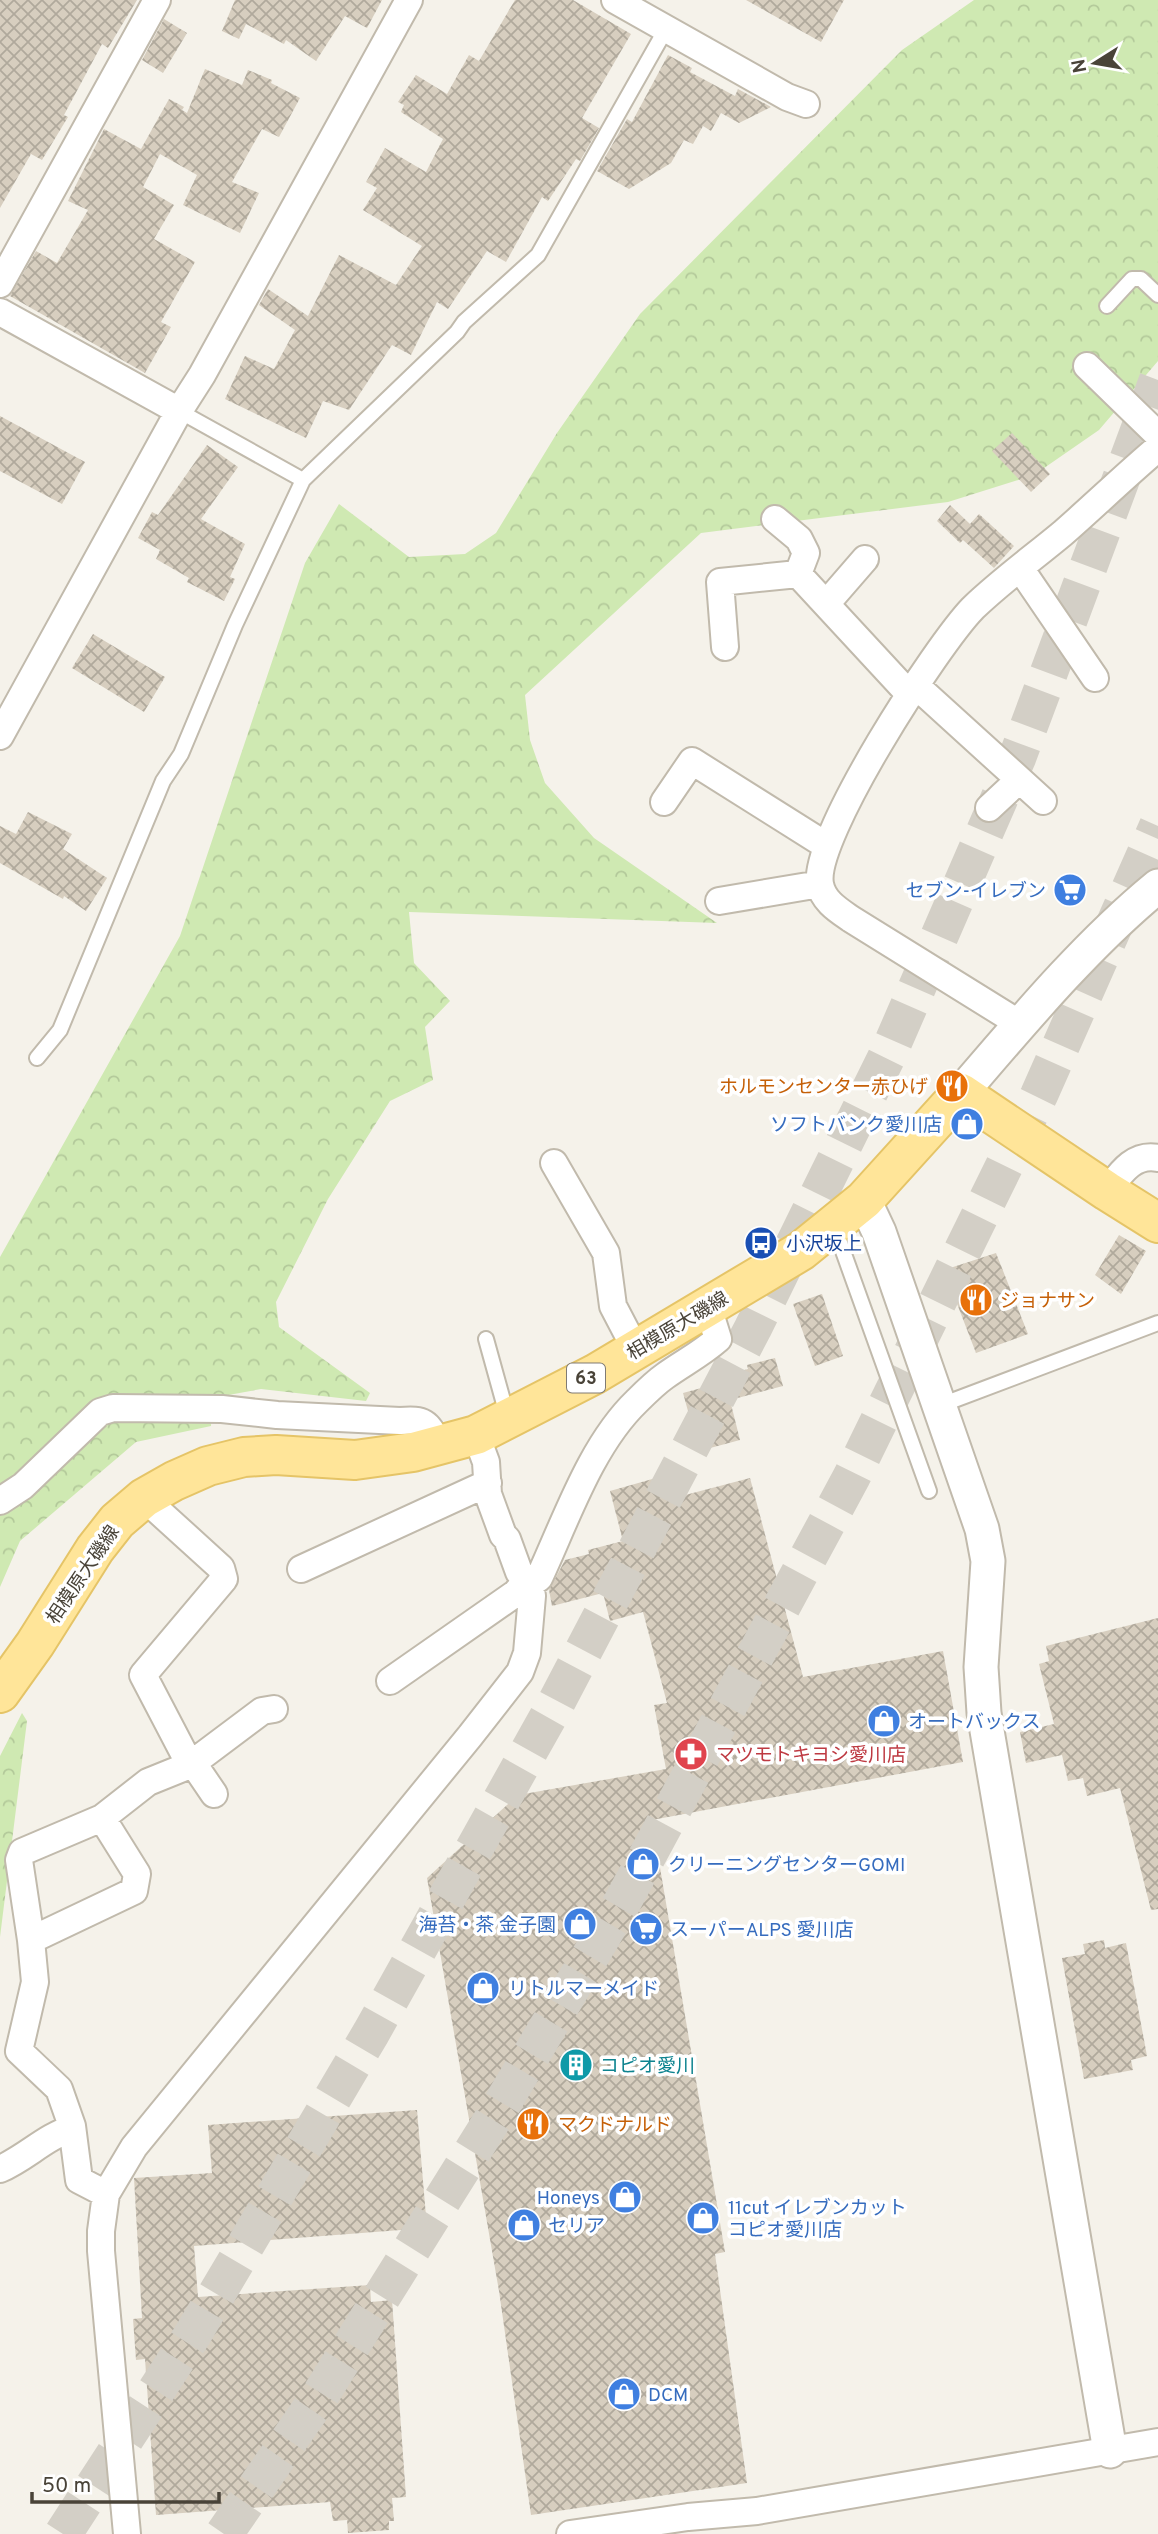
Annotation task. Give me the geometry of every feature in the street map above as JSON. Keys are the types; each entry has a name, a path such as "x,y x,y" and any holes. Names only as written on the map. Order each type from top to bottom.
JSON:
{"main road":[{"path":"961,1093 1158,1223"},
{"name":"相模原大磯線","path":"0,1693 35,1644 95,1549 117,1521 144,1498 208,1466 244,1457 276,1455 355,1460 413,1452 476,1435 636,1350 800,1251 864,1200 961,1093"}],"street":[{"path":"0,284 157,0"},
{"path":"0,736 409,0"},
{"path":"615,0 787,97 806,104"},
{"path":"0,312 179,411"},
{"path":"1087,366 1158,435"},
{"path":"1020,1024 828,902 820,884 821,866 827,846 852,792 938,651 973,609 1158,448"},
{"path":"775,519 799,538 806,553 798,573"},
{"path":"826,604 865,559"},
{"path":"1020,568 1095,678"},
{"path":"725,647 719,573 798,573 912,691 923,692 1042,801"},
{"path":"664,802 698,751 827,846"},
{"path":"989,808 1019,780"},
{"path":"719,901 820,884"},
{"path":"961,1093 1020,1024 1125,912 1158,886"},
{"path":"1107,1191 1128,1164 1149,1156 1158,1158"},
{"path":"554,1163 606,1253 613,1306 636,1350"},
{"path":"864,1200 879,1232 982,1528 988,1561 981,1667 984,1713 1110,2451"},
{"path":"390,1681 528,1582 539,1578 591,1466 611,1432 635,1403 664,1376 703,1353 718,1339 708,1307"},
{"path":"0,1501 23,1486 100,1412 113,1408 222,1409 277,1415 418,1420 427,1423 439,1445"},
{"path":"127,2534 101,2250 106,2194 134,2147 470,1737 520,1672 527,1653 532,1596 528,1582 519,1572 503,1535 488,1494 486,1462 476,1435"},
{"path":"301,1569 344,1560 488,1483"},
{"path":"144,1498 221,1568 224,1579 165,1634 143,1675 190,1765 197,1769 214,1794"},
{"path":"106,2194 79,2179 72,2129 59,2089 19,2051 35,1982 19,1860 22,1852 102,1818 148,1783 190,1765 262,1711 274,1709"},
{"path":"31,1940 134,1891 137,1874 102,1818"},
{"path":"0,2169 58,2133 72,2129"},
{"path":"570,2534 688,2517 758,2511 1158,2442"}],"lane":[{"path":"37,1058 60,1030 163,781 181,754 235,625 303,480 448,341 464,322 538,255 666,29"},
{"path":"1107,306 1132,279 1141,279 1158,295"},
{"path":"179,411 303,480"},
{"path":"834,1224 929,1491"},
{"path":"941,1405 1158,1323"},
{"path":"486,1339 504,1404 511,1417"}],"green space":[{"path":"974,0 1158,0 1158,361 1099,430 1034,475 948,502 701,533 525,695 530,740 545,783 594,838 717,923 409,912 414,963 450,1001 425,1027 433,1080 390,1101 328,1199 276,1302 279,1327 370,1393 366,1401 261,1389 212,1398 211,1426 136,1442 20,1541 0,1587 0,1257 180,936 305,563 339,504 409,557 465,554 496,533 557,433 640,314 902,50"},
{"path":"22,1713 27,1721 0,1937 0,1756"}],"building":[{"path":"0,0 137,0 108,48 102,44 64,115 68,117 42,160 31,154 0,208"},
{"path":"235,0 382,0 367,28 345,16 316,61 286,40 284,44 246,24 239,39 222,31"},
{"path":"515,0 573,0 631,34 582,118 599,128 580,161 576,159 548,201 542,197 506,262 487,251 448,309 437,302 411,355 392,345 349,410 323,401 306,438 225,399 245,356 274,369 295,330 259,305 268,289 308,316 339,255 396,285 422,246 363,210 377,188 366,182 385,148 426,172 443,139 401,112 404,105 398,102 416,75 447,94 469,55 479,61"},
{"path":"746,0 844,0 821,42"},
{"path":"164,19 187,33 163,73 142,60"},
{"path":"668,55 692,68 690,72 735,96 738,89 771,107 739,123 721,113 711,131 703,126 693,144 684,140 671,163 629,189 597,171 627,119 632,122"},
{"path":"205,69 242,85 248,70 272,80 271,83 300,98 279,137 262,129 232,182 259,193 240,233 183,205 197,175 160,154 143,187 174,205 154,239 195,262 161,322 171,327 145,373 10,296 36,251 57,263 88,210 68,201 104,129 141,149 169,99 184,107 182,110 187,113"},
{"path":"0,416 85,462 62,504 0,471"},
{"path":"1012,433 1050,474 1031,492 992,451"},
{"path":"207,445 238,467 201,519 245,544 230,577 235,579 224,601 187,582 189,578 156,559 160,550 138,538 152,512 158,515"},
{"path":"950,505 970,524 979,514 1014,546 994,568 963,540 960,543 937,521"},
{"path":"93,634 165,677 144,712 72,668"},
{"path":"28,812 72,834 63,849 107,878 86,911 64,896 63,899 0,863 0,826 16,834"},
{"path":"1119,1235 1146,1251 1121,1294 1095,1275"},
{"path":"996,1253 1028,1334 976,1353 944,1270"},
{"path":"822,1294 843,1356 815,1366 793,1304"},
{"path":"775,1358 783,1386 730,1400 740,1440 699,1451 683,1393 727,1381 726,1375 748,1369 747,1365"},
{"path":"663,1476 670,1499 750,1478 803,1677 943,1651 963,1762 652,1820 725,2252 715,2254 747,2483 531,2515 499,2291 427,1878 518,1795 666,1769 654,1705 667,1703 643,1612 610,1621 603,1593 552,1606 549,1590 565,1560 589,1554 588,1550 623,1541 610,1491"},
{"path":"1158,1618 1158,1909 1151,1910 1120,1788 1087,1796 1083,1778 1068,1781 1062,1755 1026,1763 1020,1732 1054,1724 1039,1664 1049,1661 1046,1646"},
{"path":"1104,1940 1105,1948 1126,1943 1147,2056 1131,2060 1133,2070 1084,2079 1062,1958 1085,1954 1083,1944"},
{"path":"417,2110 427,2228 194,2246 198,2297 370,2285 371,2302 392,2300 406,2497 392,2498 394,2521 389,2521 389,2530 348,2533 347,2520 333,2521 330,2502 156,2515 145,2359 136,2360 133,2319 142,2318 134,2178 212,2173 208,2125"}],"tunnel":[{"path":"63,2534 193,2334 371,2033 557,1701 753,1328 888,1054 1017,758 1158,380"},
{"path":"224,2534 321,2394 499,2109 623,1901 852,1476 1039,1095 1158,826"}],"place":[{"name":"セブン-イレブン","path":"1070,890"},
{"name":"ホルモンセンター赤ひげ","path":"952,1086"},
{"name":"ソフトバンク愛川店","path":"967,1124"},
{"name":"小沢坂上","path":"761,1243"},
{"name":"ジョナサン","path":"976,1300"},
{"name":"オートバックス","path":"884,1721"},
{"name":"マツモトキヨシ愛川店","path":"691,1754"},
{"name":"クリーニングセンターGOMI","path":"643,1864"},
{"name":"海苔・茶 金子園","path":"580,1924"},
{"name":"スーパーALPS 愛川店","path":"646,1929"},
{"name":"リトルマーメイド","path":"483,1988"},
{"name":"コピオ愛川","path":"576,2065"},
{"name":"マクドナルド","path":"533,2124"},
{"name":"Honeys","path":"625,2197"},
{"name":"11cut イレブンカット コピオ愛川店","path":"703,2218"},
{"name":"セリア","path":"524,2225"},
{"name":"DCM","path":"624,2394"}]}
